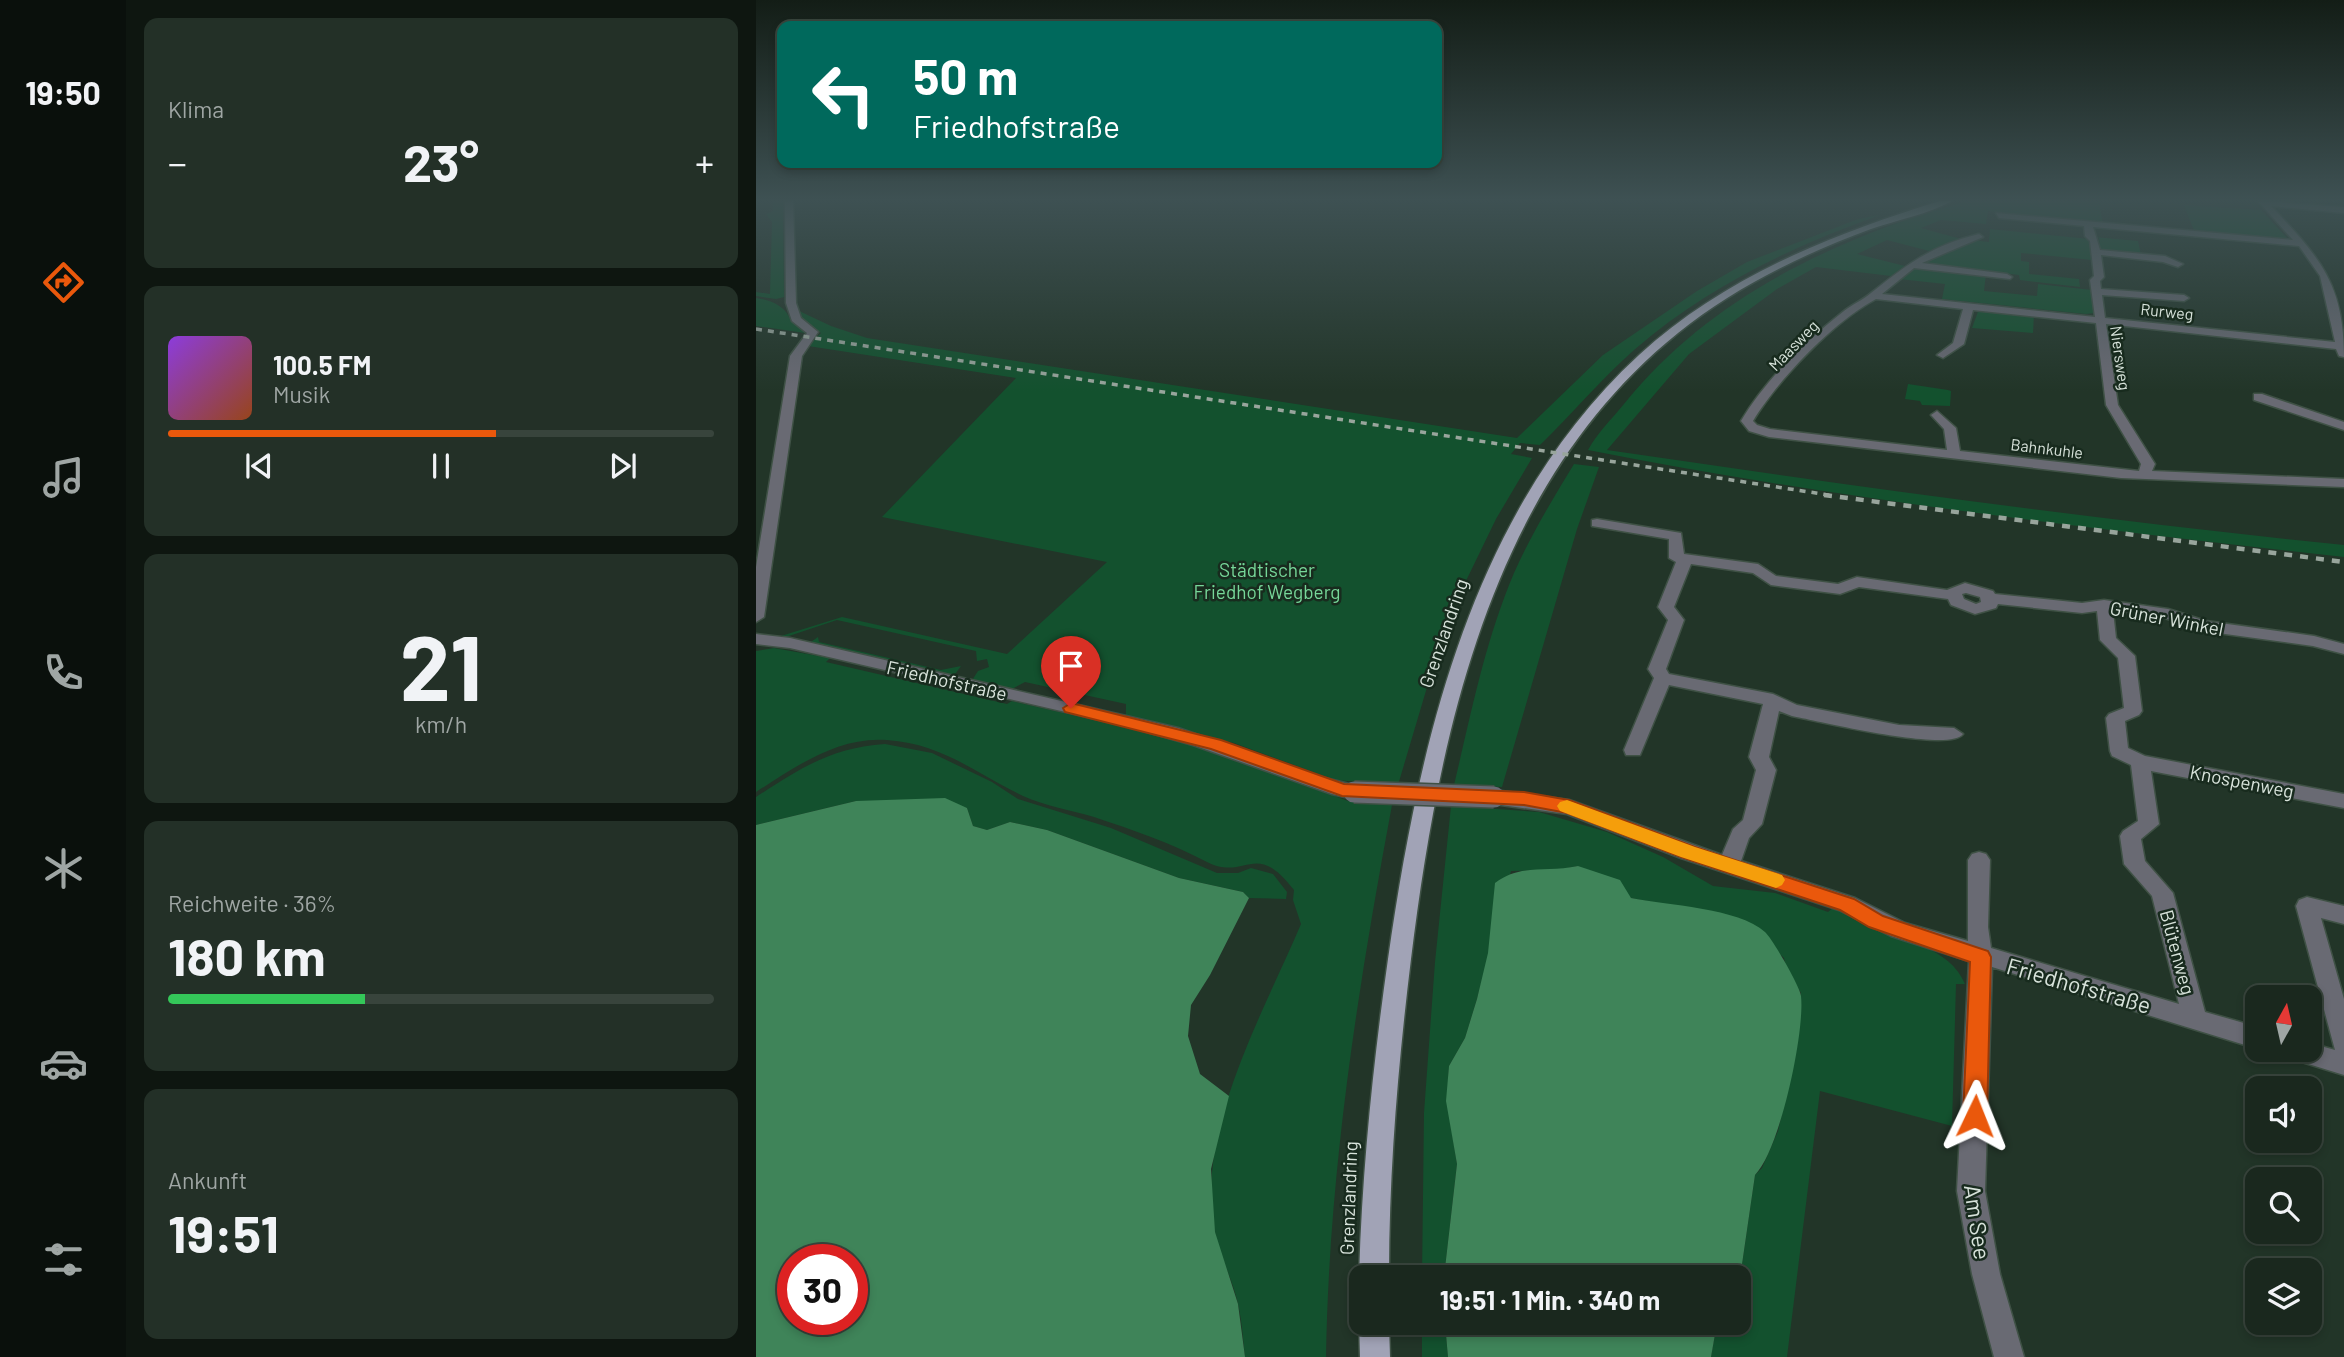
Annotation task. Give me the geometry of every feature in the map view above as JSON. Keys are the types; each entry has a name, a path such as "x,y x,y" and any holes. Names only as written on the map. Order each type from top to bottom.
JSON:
{"main road":[{"name":"Grenzlandring","path":"1374,1265 1380,1118 1407,890 1443,721 1482,598 1510,540 1569,442 1600,403 1662,341 1713,303 1779,264"},
{"path":"1374,1335 1375,1357"}],"street":[{"path":"756,617 796,356 814,332 796,319 791,303 790,264"},
{"name":"Niersweg","path":"2097,264 2099,277 2095,280 2112,405 2148,464 2145,473"},
{"path":"2318,264 2333,288 2339,307 2340,346 2344,358"},
{"path":"1874,296 1884,284 1914,265 2007,277"},
{"path":"2097,292 2184,298"},
{"name":"Rurweg","path":"1874,296 1969,304 2340,346"},
{"name":"Maasweg","path":"1749,425 1748,418 1792,367 1861,300 1874,296"},
{"path":"1943,355 1958,344 1969,304"},
{"path":"2258,397 2344,426"},
{"path":"1937,415 1950,428 1954,454"},
{"name":"Bahnkuhle","path":"1749,425 1769,433 2121,474 2344,483"},
{"path":"1597,523 1676,536 1677,558 1685,559 1666,607 1676,620 1657,669 1663,678 1773,700 1792,710 1899,731 1954,734"},
{"name":"Grüner Winkel","path":"1685,559 1758,569 1771,580 1840,589 1857,582 1952,595 1956,590 1971,588 1990,598 2082,608 2104,606 2168,614 2203,626 2314,641 2344,649"},
{"path":"2104,606 2108,640 2126,656 2133,711 2115,718 2119,751 2140,762"},
{"name":"Friedhofstraße","path":"756,639 790,643 1149,726 1215,744 1320,784 1354,792 1494,797 1544,801 1569,807 1688,852 1847,904 1899,930 1981,957 2245,1034"},
{"path":"1633,750 1663,678"},
{"path":"1729,864 1740,834 1752,824 1766,770 1759,757 1773,700"},
{"name":"Knospenweg","path":"2140,762 2344,801"},
{"name":"Blütenweg","path":"2140,762 2149,824 2130,836 2135,864 2162,893 2196,1019"},
{"name":"Friedhofstraße","path":"1979,860 1977,927 1981,957"},
{"path":"2344,915 2307,906 2344,1043"},
{"name":"Am See","path":"1981,957 1971,1191 1986,1274 2009,1357"},
{"path":"2322,1057 2344,1064"}],"green space":[{"path":"771,264 784,264 784,297 776,299 756,296 756,292 770,294"},
{"name":"Städtischer Friedhof Wegberg","path":"1743,264 1764,264 1720,288 1662,327 1622,361 1540,445 1520,443 1511,454 1532,458 1496,519 1447,620 1398,785 1335,780 1234,743 1126,716 1126,704 1025,682 1010,690 971,682 978,671 989,667 987,659 977,661 976,651 837,620 786,637 781,636 842,617 1007,654 1107,562 882,517 1016,378 808,346 821,333 799,318 797,310 831,326 867,338 1517,438 1603,355 1697,291"},
{"path":"1801,264 1905,266 1891,276 1816,267 1777,289 1689,354 1607,450 1975,502 2344,545 2344,557 2060,524 1870,498 1588,450 1605,426 1658,366 1696,332 1736,302"},
{"path":"1934,264 2029,264 2029,274 2079,279 2080,287 2020,280 2019,275"},
{"path":"1916,268 1986,274 1984,291 2037,296 2038,284 2092,290 2095,313 1942,299 1945,284 1899,279"},
{"path":"756,298 777,305 786,311 791,321 809,330 805,333 756,326"},
{"path":"1979,309 2034,314 2033,333 1972,328"},
{"path":"1908,384 1951,391 1950,406 1922,405 1920,401 1905,399"},
{"path":"1574,464 1599,467 1577,529 1502,787 1454,785 1480,678 1504,599 1527,545"},
{"path":"818,637 819,642 941,670 961,666 953,677 811,642"},
{"path":"774,648 830,658 826,662 1007,704 1012,701 1198,744 1348,801 1392,805 1347,1080 1333,1218 1326,1357 1245,1357 1238,1304 1215,1233 1211,1195 1214,1155 1236,1075 1301,924 1293,900 1294,890 1269,866 1250,864 1221,867 1137,832 1031,799 942,753 907,743 869,740 834,748 756,792 756,651"},
{"path":"885,744 932,753 992,782 1018,799 1111,828 1217,873 1238,873 1251,868 1273,874 1287,892 1286,899 1249,898 1243,892 1179,878 1047,830 1010,822 987,830 973,826 967,808 856,801 756,825 756,797 817,761 848,750"},
{"path":"1451,806 1539,812 1607,832 1663,857 1713,886 1775,893 1828,912 1834,907 1867,926 1923,946 1948,961 1965,984 1956,984 1952,1126 1820,1091 1787,1357 1711,1357 1715,1335 1751,1335 1751,1265 1742,1265 1755,1175 1762,1168 1778,1131 1797,1047 1801,993 1787,971 1784,958 1741,919 1631,898 1578,866 1557,870 1511,871 1465,1038 1449,1066 1447,1101 1457,1164 1445,1265 1422,1265 1424,1113 1435,962"},
{"path":"1422,1335 1446,1335 1448,1357 1422,1357"}],"shaded area":[{"path":"945,798 967,808 973,826 987,830 1010,822 1047,830 1179,878 1243,892 1249,898 1210,975 1191,1005 1188,1036 1200,1074 1229,1096 1211,1169 1215,1232 1238,1304 1245,1357 756,1357 756,825 856,801"},
{"path":"1578,866 1620,880 1631,898 1720,913 1753,924 1769,936 1800,991 1801,1013 1795,1062 1782,1117 1764,1162 1755,1175 1742,1265 1445,1265 1457,1164 1446,1101 1449,1066 1465,1038 1477,999 1488,953 1495,883 1514,873"},
{"path":"1446,1335 1715,1335 1711,1357 1448,1357"}],"railway":[{"path":"761,330 756,329 1835,496"},
{"path":"1824,495 2344,562"}],"slow traffic":[{"path":"1567,806 1688,852 1776,880"}],"route":[{"path":"1071,708 1215,744 1342,790 1524,799 1569,807 1688,852 1847,904 1876,922 1981,957 1975,1116"}]}
